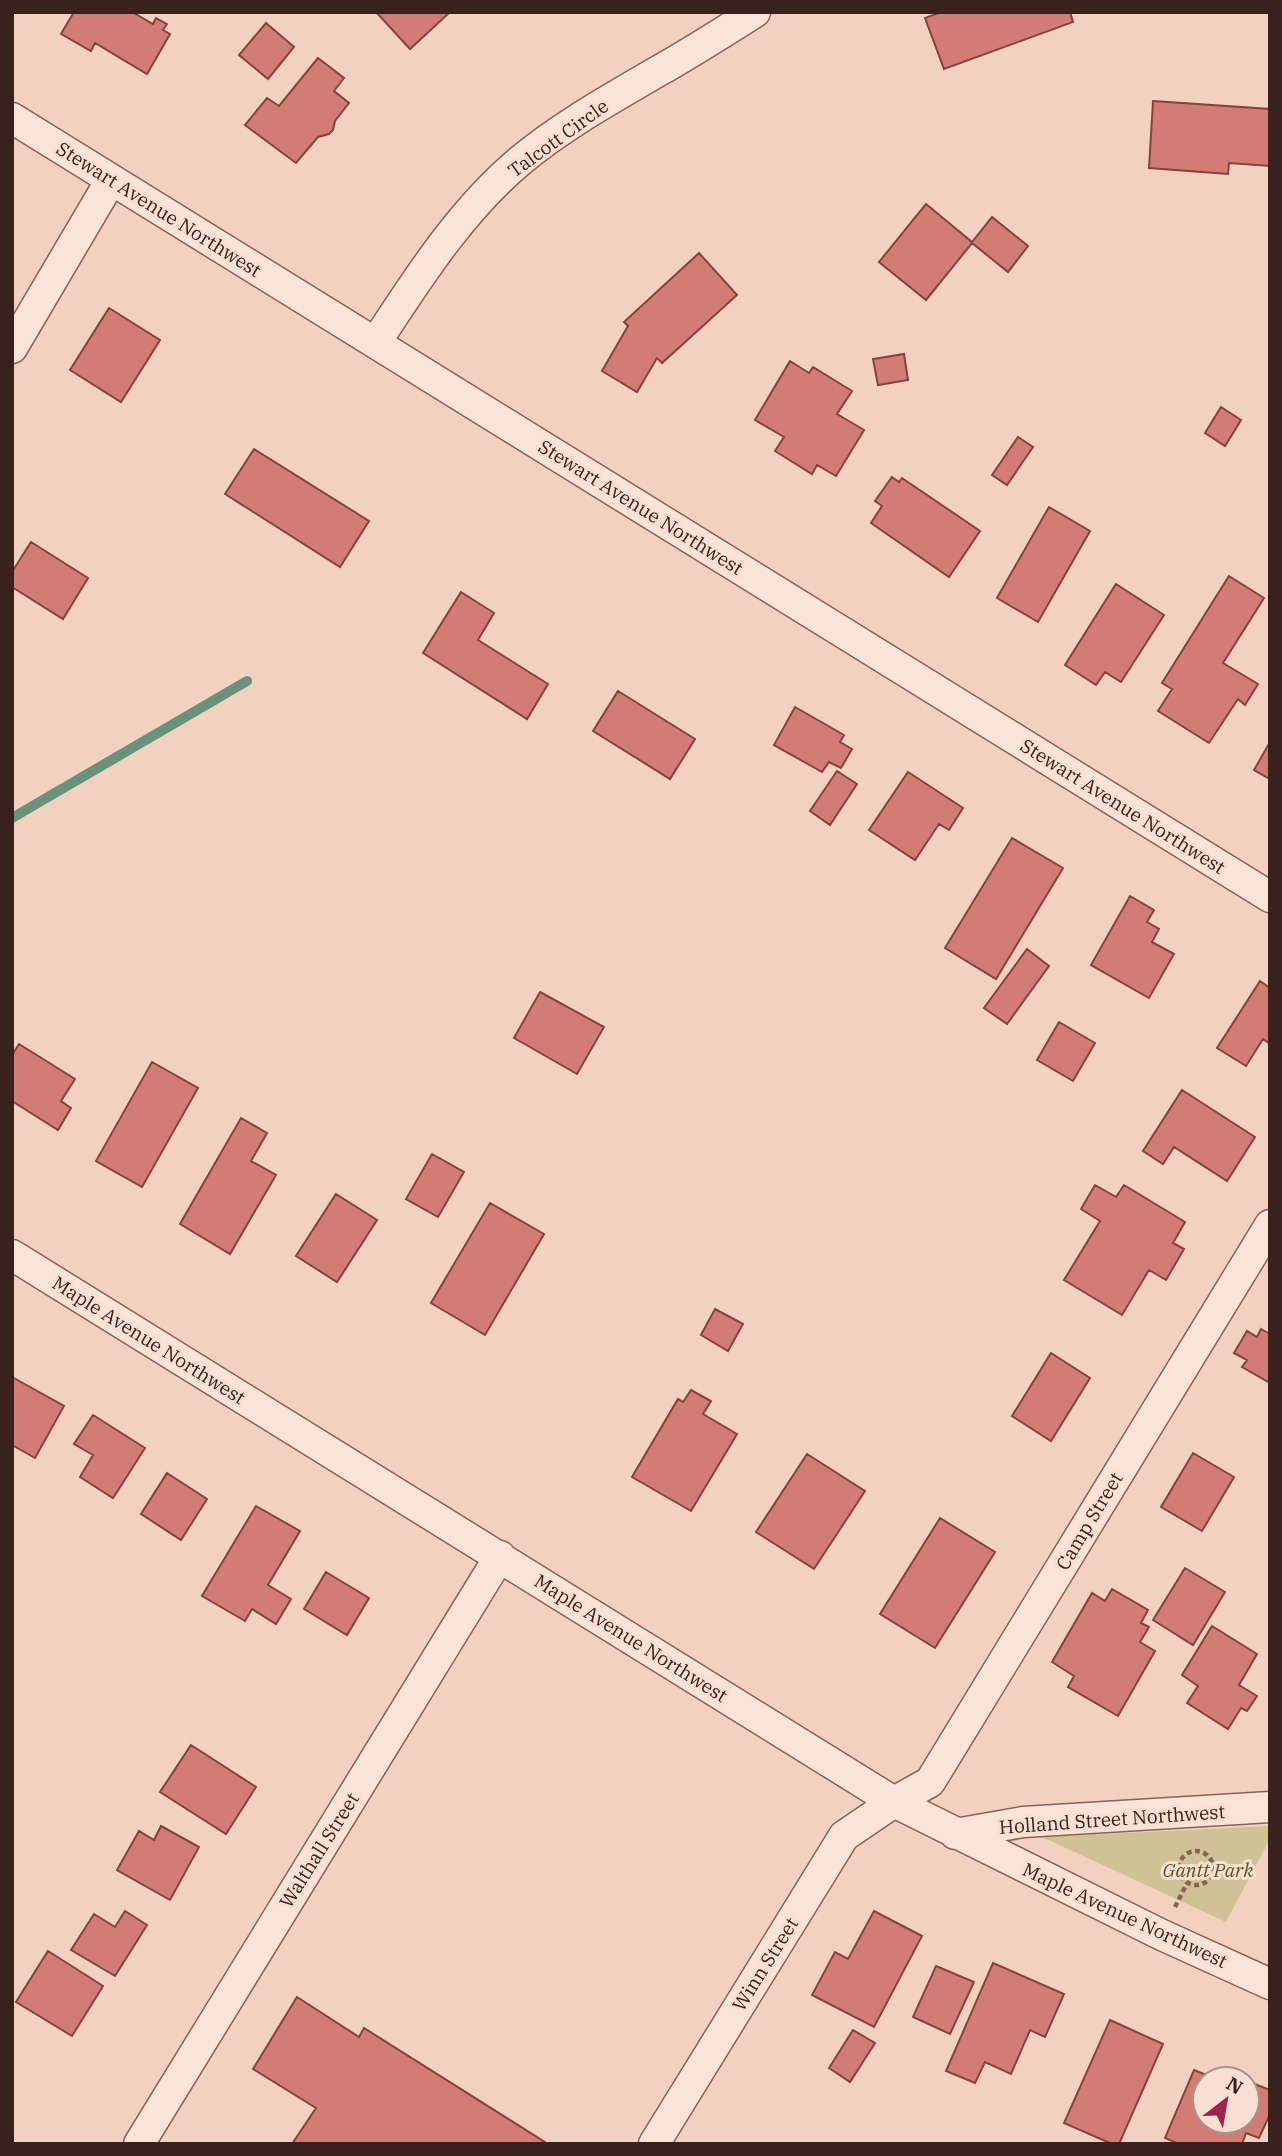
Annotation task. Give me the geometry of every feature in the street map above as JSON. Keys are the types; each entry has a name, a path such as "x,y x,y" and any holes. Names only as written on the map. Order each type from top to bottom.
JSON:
{"street":[{"name":"Talcott Circle","path":"376,342 429,264 463,220 522,160 590,112 755,12"},
{"name":"Stewart Avenue Northwest","path":"12,118 1270,897"},
{"path":"12,348 111,180"},
{"name":"Camp Street","path":"894,1802 930,1782 1270,1225"},
{"name":"Maple Avenue Northwest","path":"12,1255 894,1802 1162,1935 1270,1983"},
{"name":"Walthall Street","path":"139,2144 500,1556"},
{"name":"Winn Street","path":"654,2144 844,1836 894,1802"},
{"name":"Holland Street Northwest","path":"955,1834 1023,1822 1270,1807"}],"path":[{"path":"1195,1850 1206,1854 1213,1863 1209,1880 1199,1885 1183,1880 1179,1870 1184,1855 1195,1850"}],"green space":[{"name":"Gantt Park","path":"1270,1826 1270,1839 1226,1922 1042,1837"}],"building":[{"path":"74,12 132,12 153,24 156,18 167,24 163,30 170,34 147,74 95,43 91,51 61,34"},
{"path":"376,12 450,12 410,49"},
{"path":"941,12 1070,12 1073,22 944,69 925,18"},
{"path":"266,23 294,47 268,79 239,55"},
{"path":"318,58 344,78 334,91 349,103 335,121 333,130 318,137 296,163 245,125 267,98 279,106"},
{"path":"1153,101 1270,109 1270,166 1229,163 1228,174 1149,168"},
{"path":"926,204 972,242 992,217 1028,246 1008,272 972,243 926,300 879,262"},
{"path":"699,253 737,295 662,363 657,358 637,392 602,371 628,326 624,322"},
{"path":"109,308 160,340 121,402 70,370"},
{"path":"904,354 908,380 878,385 873,359"},
{"path":"790,361 809,373 813,367 852,391 837,414 864,430 836,476 817,465 812,474 775,451 784,437 755,420"},
{"path":"1221,407 1241,420 1225,446 1205,433"},
{"path":"1018,437 1033,447 1007,485 992,475"},
{"path":"254,449 369,521 340,567 225,494"},
{"path":"892,477 899,482 902,478 980,531 949,577 871,523 882,506 875,501"},
{"path":"1049,507 1090,531 1038,622 997,598"},
{"path":"31,542 88,578 63,619 12,587 12,572"},
{"path":"1229,576 1264,598 1223,663 1258,684 1245,705 1238,699 1209,743 1158,711 1172,689 1162,683"},
{"path":"1116,584 1164,615 1121,682 1105,672 1096,685 1065,665"},
{"path":"461,592 494,613 478,640 548,684 527,719 423,653"},
{"path":"618,691 695,739 670,779 593,731"},
{"path":"795,707 844,735 840,742 852,749 841,768 829,762 822,772 774,745"},
{"path":"1270,742 1270,779 1254,770"},
{"path":"837,771 857,784 830,825 810,811"},
{"path":"908,772 963,808 949,830 939,824 915,860 869,830"},
{"path":"1012,838 1063,868 996,979 945,948"},
{"path":"1130,896 1154,910 1147,922 1159,929 1152,942 1174,954 1149,998 1091,965"},
{"path":"1027,949 1049,966 1007,1024 984,1008"},
{"path":"1260,981 1270,988 1270,1044 1263,1039 1246,1066 1217,1048"},
{"path":"540,992 604,1027 577,1074 514,1038"},
{"path":"1059,1022 1095,1043 1073,1081 1037,1060"},
{"path":"19,1044 75,1079 61,1101 71,1108 58,1130 12,1101 12,1055"},
{"path":"152,1062 198,1088 142,1187 96,1161"},
{"path":"1182,1090 1255,1137 1227,1181 1174,1147 1163,1164 1143,1151"},
{"path":"241,1118 267,1133 251,1161 276,1175 230,1254 180,1224"},
{"path":"432,1154 464,1172 438,1217 406,1199"},
{"path":"1095,1185 1116,1197 1124,1185 1185,1222 1173,1243 1184,1249 1166,1280 1149,1270 1122,1315 1064,1280 1100,1221 1081,1209"},
{"path":"336,1194 377,1220 337,1282 296,1256"},
{"path":"490,1203 544,1234 485,1335 431,1303"},
{"path":"715,1309 743,1324 728,1351 701,1335"},
{"path":"1261,1329 1270,1334 1270,1383 1242,1367 1247,1360 1234,1353 1247,1331 1257,1337"},
{"path":"1051,1353 1090,1378 1051,1441 1012,1416"},
{"path":"12,1377 64,1406 35,1458 12,1445"},
{"path":"691,1390 711,1401 703,1414 737,1434 691,1511 632,1477 678,1399 683,1402"},
{"path":"93,1415 145,1448 113,1498 80,1477 93,1455 74,1444"},
{"path":"1193,1453 1234,1477 1202,1531 1161,1507"},
{"path":"807,1454 865,1491 814,1569 756,1532"},
{"path":"167,1473 207,1499 181,1540 141,1514"},
{"path":"256,1506 300,1531 268,1585 291,1599 276,1624 252,1609 245,1621 202,1596"},
{"path":"940,1518 995,1552 935,1648 880,1614"},
{"path":"1185,1568 1225,1592 1193,1645 1153,1620"},
{"path":"326,1572 369,1598 347,1635 304,1609"},
{"path":"1112,1589 1148,1610 1141,1623 1149,1627 1140,1642 1155,1651 1118,1716 1068,1687 1074,1676 1052,1662 1092,1593 1105,1601"},
{"path":"1212,1626 1257,1654 1239,1685 1257,1696 1247,1711 1241,1708 1228,1729 1187,1703 1198,1686 1182,1675"},
{"path":"191,1745 256,1787 226,1834 160,1792"},
{"path":"161,1826 199,1847 170,1900 117,1870 139,1831 154,1840"},
{"path":"125,1911 147,1925 115,1976 71,1950 94,1914 115,1927"},
{"path":"874,1911 922,1936 874,2027 812,1995 835,1952 848,1959"},
{"path":"48,1951 103,1986 72,2036 16,2002"},
{"path":"993,1963 1064,1994 1045,2037 1030,2030 1011,2074 985,2062 975,2083 946,2071"},
{"path":"936,1966 974,1982 950,2034 913,2017"},
{"path":"297,1997 359,2037 364,2028 548,2144 292,2144 316,2108 253,2069"},
{"path":"1110,2020 1163,2044 1119,2144 1112,2144 1064,2123"},
{"path":"853,2030 875,2043 850,2082 829,2068"},
{"path":"1191,2077 1191,2135 1245,2135 1242,2144 1179,2144 1165,2138"},
{"path":"1261,2086 1270,2090 1270,2114 1261,2134"}],"waterway":[{"path":"12,818 247,681"}]}
